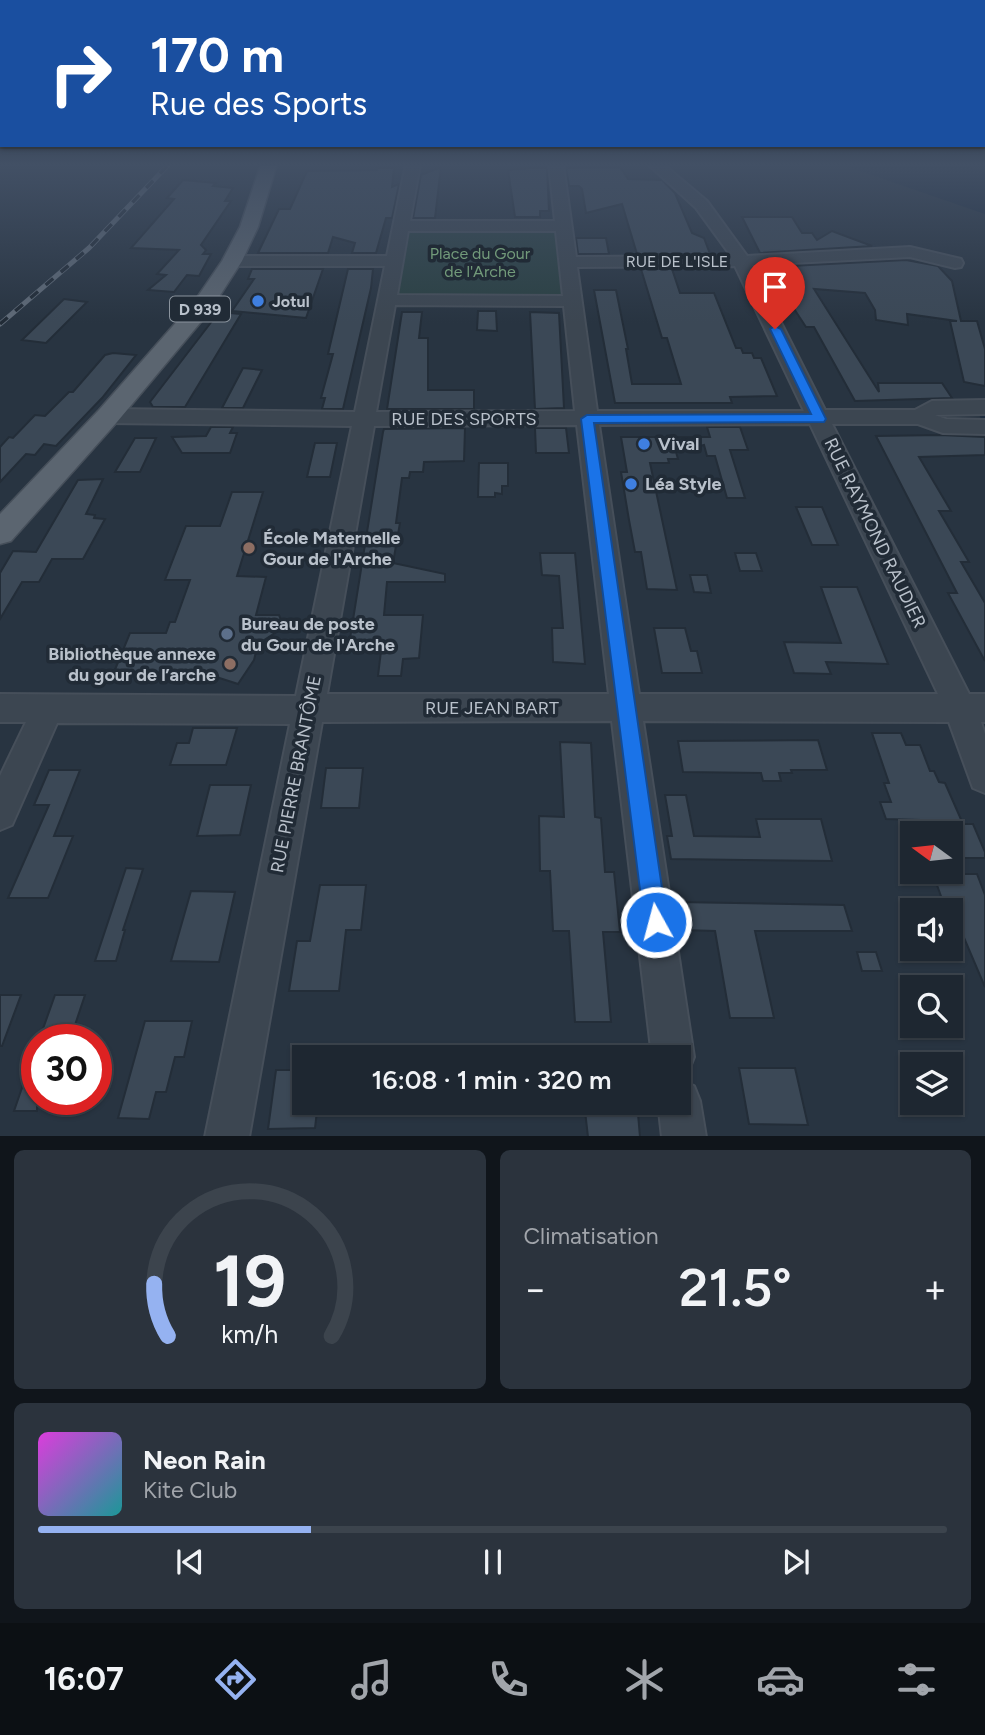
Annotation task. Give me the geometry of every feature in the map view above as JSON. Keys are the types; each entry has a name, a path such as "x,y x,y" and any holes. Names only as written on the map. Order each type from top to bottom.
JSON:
{"main road":[{"name":"D 939","path":"0,533 108,416 202,306 232,261 253,217"}],"street":[{"name":"RUE PIERRE BRANTÔME","path":"227,1136 403,217"},
{"path":"562,217 671,1045"},
{"name":"RUE RAYMOND RAUDIER","path":"712,217 725,232 741,261 820,419 972,708 985,777"},
{"path":"401,226 563,226"},
{"name":"RUE DE L'ISLE","path":"566,261 741,261 910,252 955,263"},
{"path":"232,261 394,261"},
{"path":"387,300 572,301"},
{"path":"947,407 964,416 967,422 961,427"},
{"path":"985,407 932,408 921,417 932,423 985,427"},
{"name":"RUE DES SPORTS","path":"108,416 364,419 921,417"},
{"name":"RUE JEAN BART","path":"0,708 972,708"},
{"path":"0,813 55,710"},
{"path":"681,1115 684,1136"}],"green space":[{"name":"Place du Gour de l'Arche","path":"407,231 556,231 563,295 396,294"}],"building":[{"path":"158,217 220,217 201,245 206,250 203,254 211,254 199,276 187,275 174,292 148,290 166,275 157,274 179,250 131,248"},
{"path":"275,217 392,217 386,218 376,253 352,253 355,243 333,237 328,253 258,253"},
{"path":"626,217 685,217 692,233 704,238 710,254 637,254"},
{"path":"742,217 792,217 802,233 812,233 817,240 832,231 872,246 760,253"},
{"path":"576,238 606,238 609,254 578,254"},
{"path":"906,260 938,266 952,281 961,321 977,321 985,349 985,386 964,382 950,321 957,321 907,314 908,325 876,320 875,310 865,293 814,289 879,392 878,383 942,383 952,398 855,401 814,327 806,327 783,292 774,292 759,270 772,269 771,267"},
{"path":"252,269 323,269 306,318 232,311 254,279 248,279"},
{"path":"348,269 373,269 371,288 343,409 322,409 325,398 321,398 333,354 328,354"},
{"path":"641,269 672,269 680,293 714,293 736,348 741,348 743,353 752,353 754,358 761,358 777,396 730,397 732,403 615,403 594,290 616,290 632,384 681,384 667,338 662,338"},
{"path":"64,299 87,302 46,343 22,340"},
{"path":"478,311 496,311 497,331 477,330"},
{"path":"219,312 241,314 185,407 153,407 150,402"},
{"path":"402,312 422,312 419,338 428,338 428,390 474,390 474,409 387,409"},
{"path":"530,312 559,313 564,408 535,409"},
{"path":"105,355 136,355 102,398 56,446 44,444 35,455 26,454 0,482 0,447 9,437 13,438 35,415 45,416 69,392 73,392"},
{"path":"243,368 262,370 243,408 222,408"},
{"path":"211,427 233,427 230,433 237,433 230,453 182,453 172,437 206,436"},
{"path":"707,427 740,427 748,450 730,450 745,498 727,498 715,456 707,456 704,445 676,452 678,459 668,459 669,463 650,463 677,590 647,589 641,552 635,552 629,520 621,472 627,472 621,437 710,437"},
{"path":"465,428 464,461 424,462 423,472 410,472 409,478 402,478 396,523 400,523 393,563 445,574 445,582 387,582 384,615 423,615 419,658 403,659 401,676 378,676 381,651 348,651 384,429"},
{"path":"535,428 566,428 569,453 536,453"},
{"path":"876,436 985,437 985,455 919,457 951,511 939,511 969,562 961,562 985,603 985,661 948,593 957,593"},
{"path":"135,438 156,438 140,472 115,472"},
{"path":"315,443 337,443 330,477 307,477"},
{"path":"479,463 508,463 508,486 502,486 502,494 495,493 495,497 478,497"},
{"path":"103,479 86,514 105,519 83,559 52,559 39,582 22,582 0,619 0,573 13,551 36,552 78,480"},
{"path":"232,492 263,492 237,576 266,577 256,615 279,615 284,627 258,644 254,660 238,684 204,673 114,672 130,633 166,633 170,622 175,622 190,580 165,580 186,526 220,526"},
{"path":"796,507 822,507 838,545 812,545"},
{"path":"540,553 575,553 585,664 553,662 552,628 563,628 559,576 542,575"},
{"path":"735,553 756,553 762,571 740,571"},
{"path":"690,575 707,575 711,593 694,592"},
{"path":"821,587 857,587 888,664 826,662 831,674 794,673 784,642 841,643"},
{"path":"654,628 685,628 691,651 697,651 702,673 662,673"},
{"path":"193,728 237,728 226,765 170,765 177,743 189,743"},
{"path":"872,733 901,733 906,745 920,745 930,771 934,771 939,782 945,783 962,821 886,819 880,802 891,802 884,783 889,783"},
{"path":"818,740 827,770 791,770 792,773 779,773 781,781 763,781 761,773 683,772 678,741"},
{"path":"560,742 591,743 595,817 601,818 605,872 614,872 620,932 603,932 611,1022 575,1022 569,931 553,931 550,871 540,871 539,816 564,817"},
{"path":"326,768 363,768 359,808 321,808"},
{"path":"49,770 80,770 54,836 73,836 48,898 8,898 49,805 34,805"},
{"path":"210,785 251,785 240,835 197,836"},
{"path":"665,795 686,795 694,836 760,837 756,819 821,819 832,861 671,859 667,836 672,836"},
{"path":"963,824 973,824 985,858 963,858"},
{"path":"126,868 143,869 116,961 95,961"},
{"path":"963,874 977,874 985,895 985,987 963,935 963,898 942,898 937,884 963,884"},
{"path":"320,885 366,885 361,930 346,930 339,991 289,991 297,941 310,941"},
{"path":"191,891 235,892 219,962 171,961"},
{"path":"677,902 844,905 852,931 755,931 774,1018 730,1018 715,931 681,930"},
{"path":"857,952 876,952 882,971 862,971"},
{"path":"0,995 21,995 2,1046 0,1046"},
{"path":"55,995 85,995 75,1024 45,1024"},
{"path":"145,1021 192,1021 184,1057 175,1057 166,1092 156,1092 149,1119 118,1118"},
{"path":"739,1068 795,1068 808,1125 749,1124"},
{"path":"276,1070 292,1070 292,1115 316,1115 315,1128 268,1129"},
{"path":"21,1091 21,1111 14,1111"},
{"path":"585,1115 638,1115 640,1136 588,1136"}],"railway":[{"path":"0,324 89,248 119,217"}],"place":[{"name":"Jotul","path":"258,301"},
{"name":"Vival","path":"644,444"},
{"name":"Léa Style","path":"631,484"},
{"name":"École Maternelle Gour de l'Arche","path":"249,548"},
{"name":"Bureau de poste du Gour de l'Arche","path":"227,634"},
{"name":"Bibliothèque annexe du gour de l’arche","path":"230,664"}],"route":[{"path":"656,922 587,419 820,419 775,329"}]}
